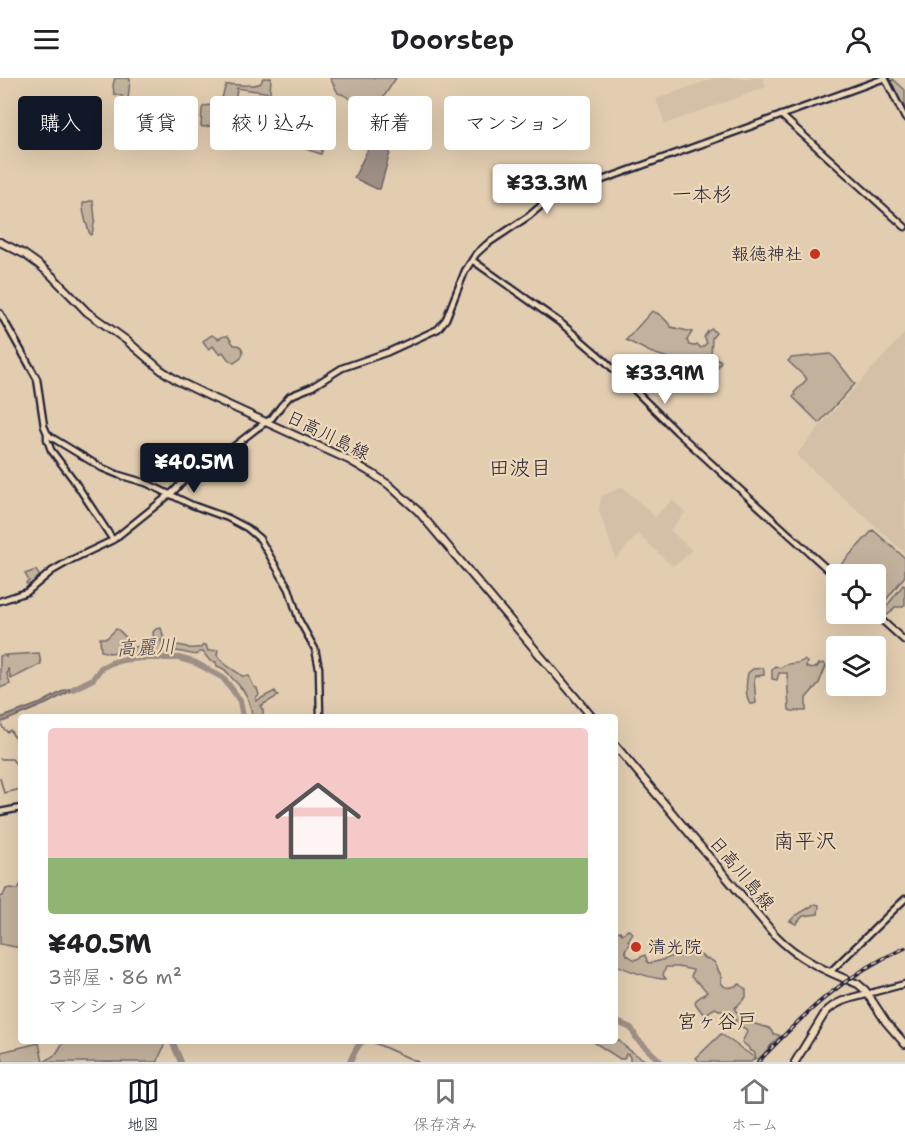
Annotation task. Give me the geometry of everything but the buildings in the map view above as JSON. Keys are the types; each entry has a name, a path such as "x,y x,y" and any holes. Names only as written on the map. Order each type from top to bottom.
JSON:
{"main road":[{"name":"日高川島線","path":"0,242 38,264 87,312 178,381 349,460 373,474 401,496 418,511 589,714"},
{"name":"日高川島線","path":"618,749 774,934 798,956 858,984 905,1044"},
{"path":"795,1062 830,1008 844,1000 867,994"}],"street":[{"path":"0,601 27,592 52,571 113,540 169,494 205,459 229,450 272,418 290,396 312,387 342,368 388,352 438,329 446,319 465,271 472,260 487,244 555,197 885,78 905,118"},
{"path":"781,115 905,226"},
{"path":"472,260 562,324 605,361 677,432 826,568"},
{"path":"0,313 37,380 43,420 51,450 113,540"},
{"path":"47,433 102,468 146,483 192,505 211,511 247,528 256,535 264,544 289,589 299,620 315,649 320,714"},
{"path":"886,624 905,641"},
{"path":"0,812 18,809"},
{"path":"830,972 905,899"},
{"path":"867,994 905,984"}],"shaded area":[{"path":"115,78 129,78 128,96 114,94"},
{"path":"263,78 271,78 270,93 237,88 236,96 223,96 226,85 261,83"},
{"path":"330,78 396,78 384,96 348,97 338,93"},
{"path":"714,78 763,78 766,87 665,124 656,99"},
{"path":"893,79 905,90 905,109 891,82"},
{"path":"210,105 210,126 203,127 201,126 204,106"},
{"path":"308,150 322,150 321,154"},
{"path":"368,150 391,150 380,189 354,178"},
{"path":"93,201 95,219 90,235 83,203"},
{"path":"652,311 663,317 671,327 692,332 687,340 689,345 697,344 701,348 707,343 704,337 712,329 716,333 712,338 711,355 721,361 718,367 678,364 626,340"},
{"path":"905,333 905,553 796,455"},
{"path":"212,335 218,339 228,336 234,345 242,348 241,358 234,363 223,352 219,354 213,346 208,349 203,341"},
{"path":"830,354 855,384 819,423 793,397 807,379 788,361 791,358"},
{"path":"623,487 655,517 672,500 686,512 670,530 692,550 682,560 672,566 638,534 616,559 599,511 601,496"},
{"path":"873,530 905,558 905,576 886,600 886,564 841,564"},
{"path":"36,570 41,579 31,588 26,583 29,581 25,574"},
{"path":"903,585 905,586 905,605 895,607 888,615 886,607"},
{"path":"161,628 164,639 161,640 162,645 201,648 206,645 208,651 218,650 217,655 225,664 242,676 249,676 259,695 256,701 275,691 278,696 260,706 263,714 252,714 243,691 226,670 217,666 216,662 210,661 203,652 196,655 177,651 140,655 101,651 100,638 107,638 116,629 128,639 127,646 135,647 154,641 153,632"},
{"path":"39,653 41,664 11,679 8,668 10,684 0,688 0,656"},
{"path":"804,660 807,662 806,667 811,669 824,663 826,666 819,683 806,698 806,711 789,710 787,673 779,673 777,680 772,679 772,670 775,666 780,668"},
{"path":"763,668 764,675 756,676 754,679 756,703 750,704 746,685 748,673 753,669"},
{"name":"高麗川","path":"80,686 46,704 0,723 0,717 41,703 65,690"},
{"path":"6,889 18,889 18,947 0,944 0,897"},
{"path":"815,904 819,905 818,914 803,916 796,924 790,921 795,916"},
{"path":"628,930 633,933 628,941 631,943 625,950 627,955 635,960 645,955 648,963 651,963 675,955 683,957 696,953 712,961 716,964 722,977 721,982 725,987 740,984 746,990 746,997 735,1010 755,1024 769,1028 779,1037 758,1060 754,1052 742,1042 747,1032 746,1029 736,1024 736,1020 728,1014 715,1008 704,1015 695,1003 707,992 691,977 693,970 666,967 663,975 666,979 662,979 633,972 618,965 618,932 622,934"},
{"path":"721,1034 755,1058 751,1062 700,1062 696,1058"},
{"path":"618,1040 632,1052 649,1062 630,1062 629,1055 626,1054 624,1059 620,1059 597,1044 618,1044"},
{"path":"39,1044 43,1062 3,1062 1,1052"},
{"path":"62,1044 164,1044 158,1062 44,1062 56,1054"}],"waterway":[{"name":"高麗川","path":"73,689 93,679 101,668 111,663 142,658 179,658 196,663 223,678 240,701 242,714"},
{"path":"0,721 3,728 7,732 10,730 18,743"},
{"path":"0,759 12,759 16,764"},
{"path":"0,778 4,793 18,790"},
{"name":"高麗川","path":"618,1022 631,1028 637,1039 661,1062"},
{"name":"高麗川","path":"173,1044 181,1062"},
{"name":"高麗川","path":"350,1062 360,1044"},
{"path":"377,1044 418,1062"}],"railway":[{"path":"758,1062 808,1012 843,983 862,970 905,948"}],"place":[{"name":"報徳神社","path":"815,254"},
{"name":"清光院","path":"636,947"}],"district":[{"name":"一本杉","path":"702,194"},
{"name":"田波目","path":"520,468"},
{"name":"南平沢","path":"805,841"},
{"name":"宮ヶ谷戸","path":"717,1021"}]}
